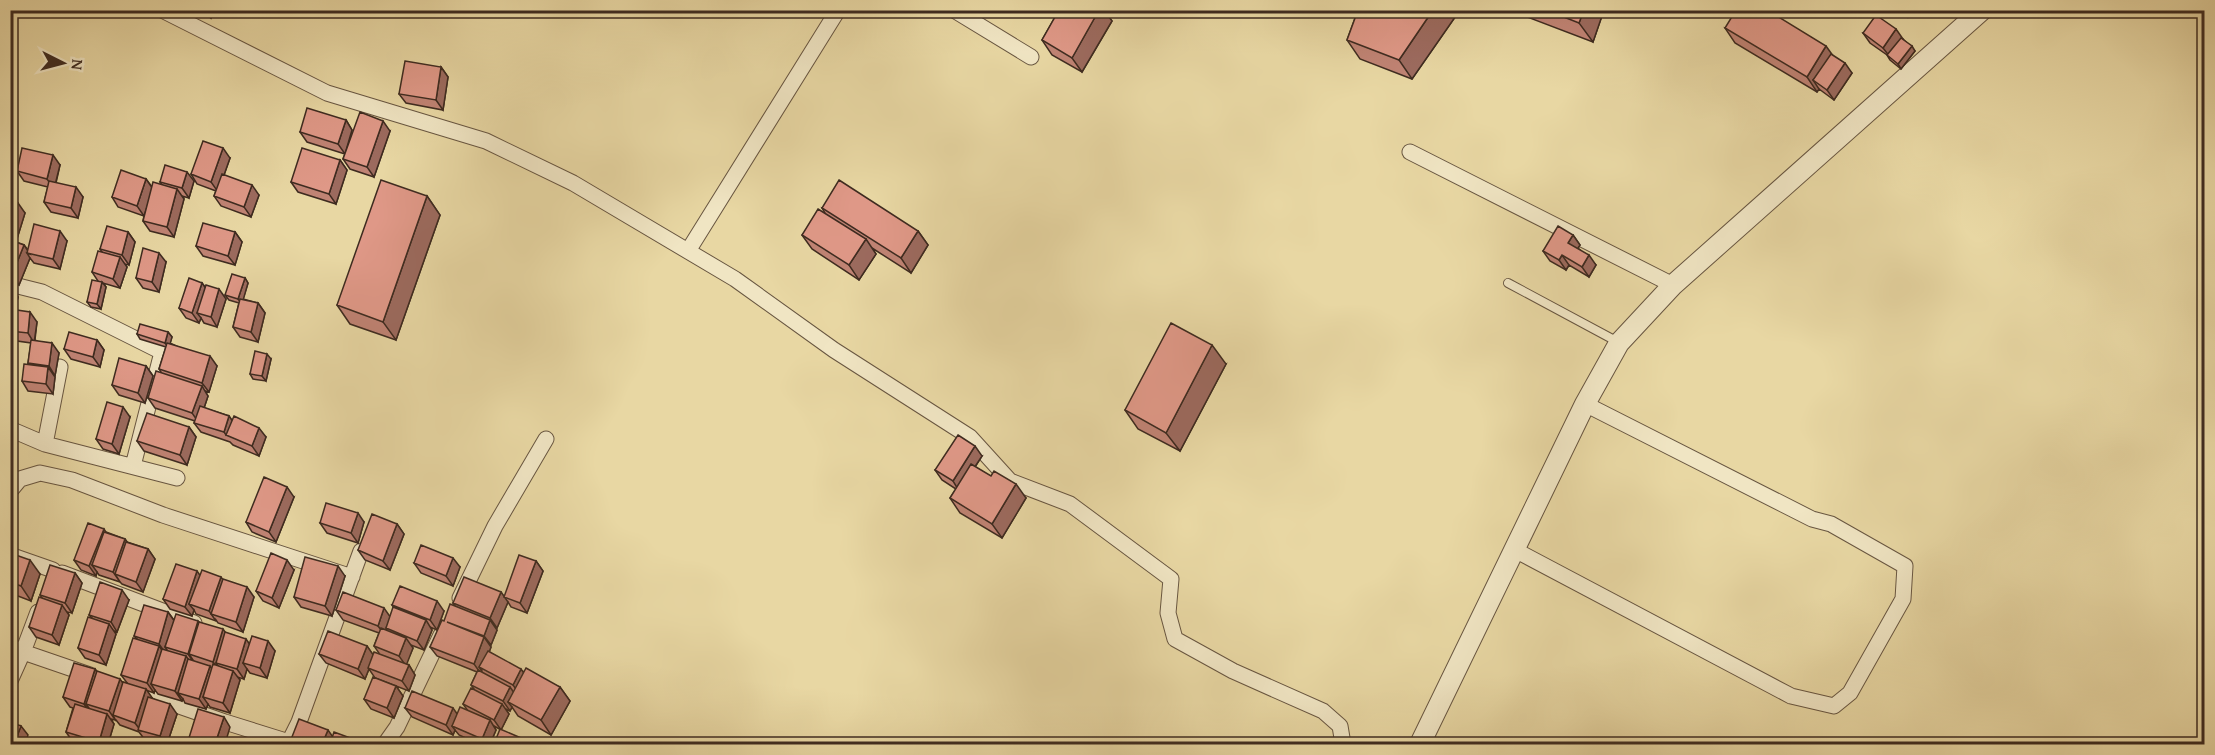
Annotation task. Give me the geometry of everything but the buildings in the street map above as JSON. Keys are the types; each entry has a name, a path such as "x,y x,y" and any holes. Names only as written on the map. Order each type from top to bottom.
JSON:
{"street":[{"path":"162,10 327,93 486,141 573,183 735,279 834,350 970,437 1010,481 1070,504 1171,579 1168,613 1175,639 1233,671 1323,711 1340,726 1344,744"},
{"path":"688,251 838,10"},
{"path":"954,10 1031,57"},
{"path":"1420,744 1513,549 1585,404 1619,343 1673,285 1982,10"},
{"path":"1410,152 1673,285"},
{"path":"10,284 42,292 162,352 133,466"},
{"path":"45,444 60,367"},
{"path":"1513,549 1791,696 1834,706 1850,693 1903,599 1905,566 1831,524 1812,519 1585,404"},
{"path":"10,429 45,444 177,478"},
{"path":"386,744 398,727 495,526 546,439"},
{"path":"10,491 20,479 40,473 72,480 163,515 352,577"},
{"path":"124,687 289,743 304,724 361,551"},
{"path":"10,555 51,575 212,630"},
{"path":"10,681 17,649 42,601"},
{"path":"17,649 102,679"}],"lane":[{"path":"1509,284 1619,343"}]}
